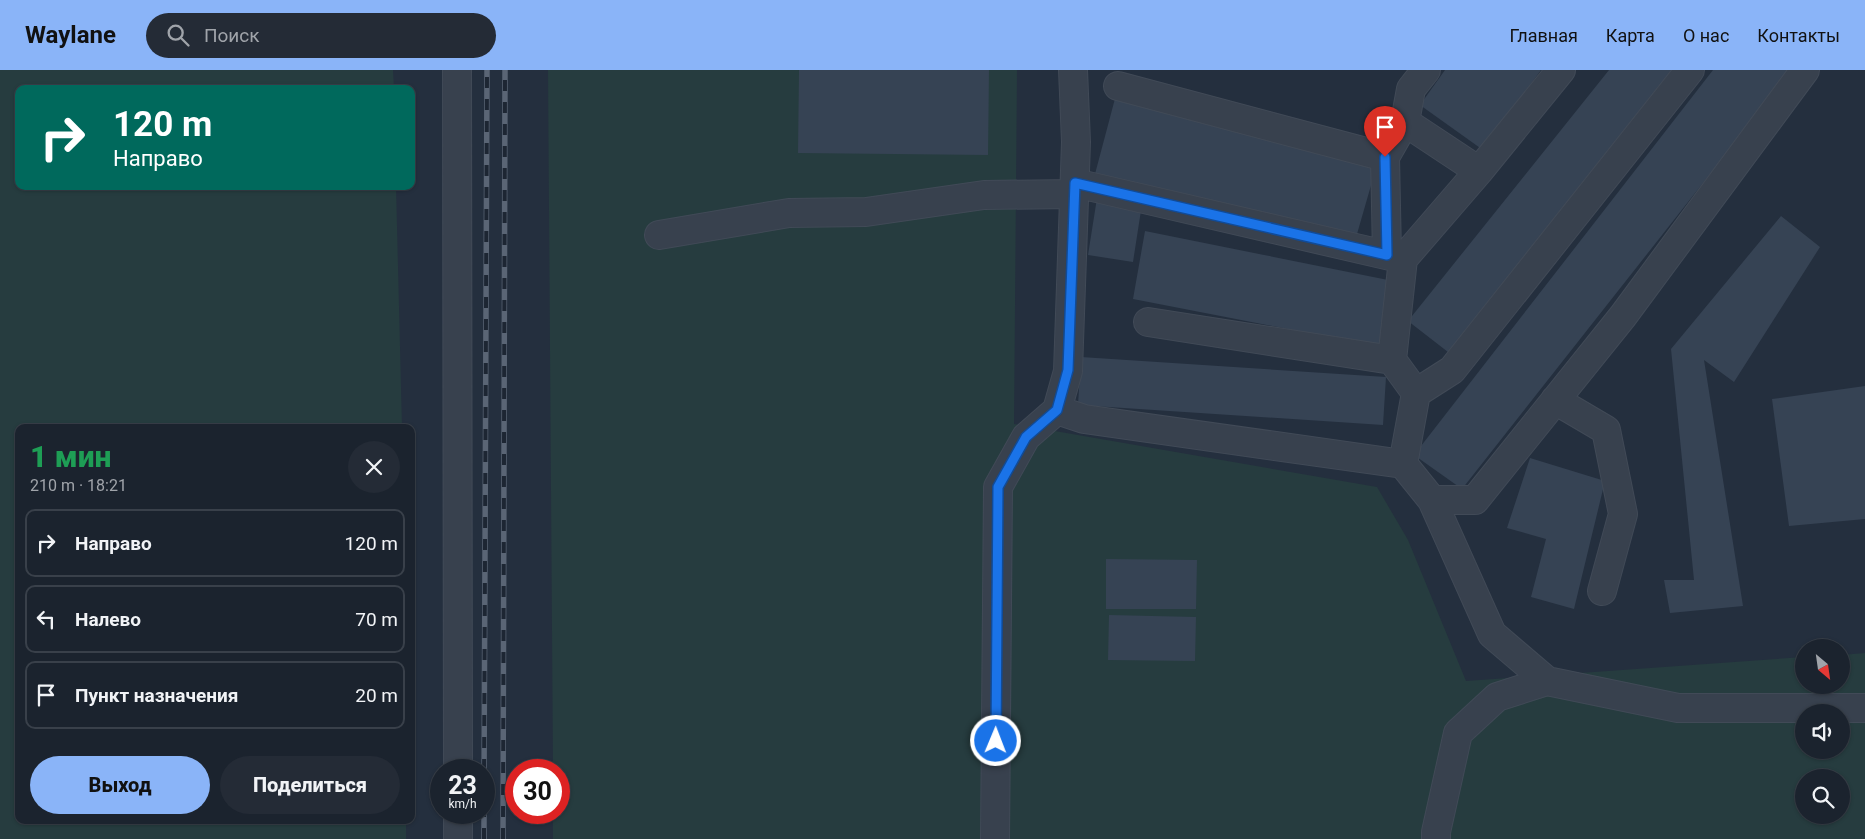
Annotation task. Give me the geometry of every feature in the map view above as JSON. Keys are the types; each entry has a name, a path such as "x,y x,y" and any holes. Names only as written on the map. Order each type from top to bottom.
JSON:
{"street":[{"path":"457,70 458,759"},
{"path":"995,839 998,487 1026,437 1057,410 1068,370 1075,188 1074,70"},
{"path":"1403,464 1416,393 1392,360 1395,257 1385,157 1405,122 1411,89 1426,70"},
{"path":"1395,257 1479,170 1560,70"},
{"path":"1416,393 1452,370 1690,70"},
{"path":"1432,500 1475,500 1623,316 1805,70"},
{"path":"1118,86 1385,157"},
{"path":"1405,122 1479,170"},
{"path":"659,236 789,212 866,212 984,196 1075,188 1395,257"},
{"path":"1148,322 1392,360"},
{"path":"1555,400 1606,430 1623,514 1602,591"},
{"path":"1057,410 1084,420 1403,464 1432,500 1492,634 1547,681 1678,708 1865,708"},
{"path":"1436,839 1458,732 1497,697 1547,681"},
{"path":"458,824 458,839"}],"green space":[{"path":"0,70 393,70 394,85 15,85 15,190 396,190 402,424 15,424 15,824 406,824 406,839 0,839"},
{"path":"548,70 1017,70 1014,424 1377,487 1408,540 1466,681 1795,658 1795,694 1850,694 1850,654 1865,653 1865,839 553,839 553,824 570,824 570,759 553,759"}],"building":[{"path":"799,70 989,70 988,155 798,153"},
{"path":"1445,70 1541,70 1483,150 1420,105"},
{"path":"1609,70 1685,70 1457,359 1408,321"},
{"path":"1713,70 1792,70 1462,489 1414,455"},
{"path":"1117,91 1378,161 1355,241 1095,174"},
{"path":"1097,198 1142,204 1133,262 1088,255"},
{"path":"1781,216 1820,247 1734,382 1704,360 1743,606 1670,613 1664,580 1694,580 1671,349"},
{"path":"1145,231 1393,281 1381,347 1133,299"},
{"path":"1081,357 1386,377 1383,425 1078,405"},
{"path":"1865,386 1865,519 1789,526 1772,399"},
{"path":"1530,458 1605,481 1574,609 1531,597 1546,539 1507,528"},
{"path":"1106,559 1197,560 1196,609 1106,609"},
{"path":"1109,615 1196,617 1195,661 1108,660"}],"railway":[{"path":"484,759 487,70"},
{"path":"503,839 505,70"},
{"path":"484,824 484,839"}],"route":[{"path":"996,741 998,487 1026,437 1057,410 1068,370 1075,183 1387,255 1385,157"}]}
